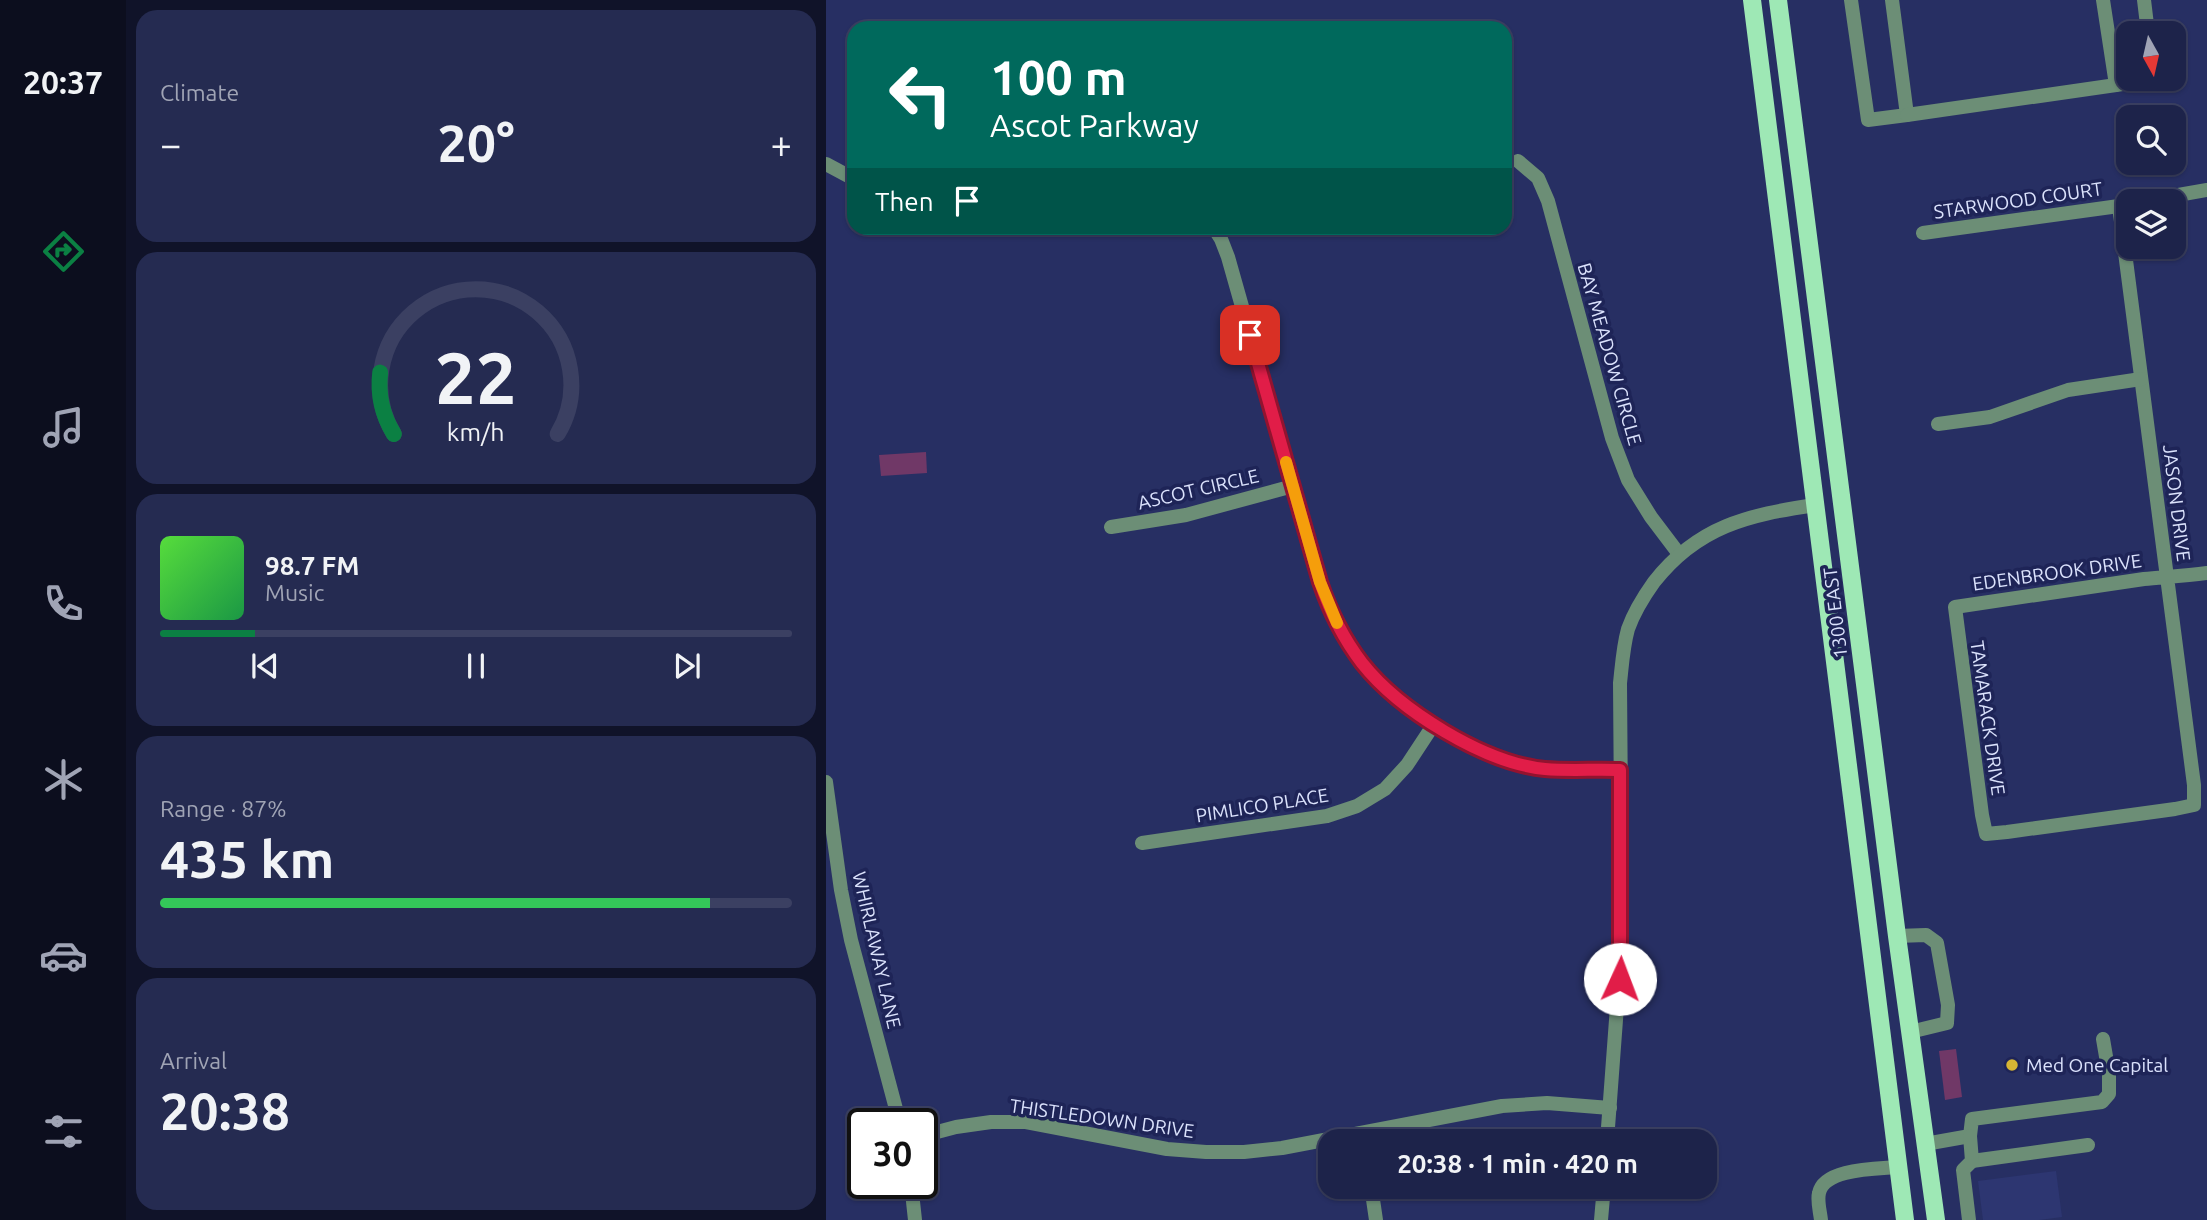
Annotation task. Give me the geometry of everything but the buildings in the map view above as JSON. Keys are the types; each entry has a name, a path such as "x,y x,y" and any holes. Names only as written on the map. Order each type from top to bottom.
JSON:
{"main road":[{"name":"1300 EAST","path":"1752,0 1905,1220"},
{"name":"1300 EAST","path":"1778,0 1897,936 1936,1220"},
{"path":"1815,505 1826,509 1833,516 1846,601 1859,637"}],"street":[{"path":"1851,0 1868,120 2116,85 2103,0"},
{"path":"1892,0 1907,115"},
{"path":"2144,0 2147,21"},
{"name":"BAY MEADOW CIRCLE","path":"1518,161 1538,178 1548,201 1612,438 1628,480 1679,554"},
{"path":"826,164 847,175"},
{"path":"2186,194 2207,190"},
{"name":"STARWOOD COURT","path":"1923,233 2116,206"},
{"path":"1218,235 1228,257 1320,582 1344,638 1363,664 1386,687 1434,724 1469,745 1505,760 1544,769 1620,770"},
{"name":"JASON DRIVE","path":"1986,834 2194,805 2194,785 2141,379 2129,259"},
{"path":"1938,424 2000,414 2068,390 2141,379"},
{"name":"ASCOT CIRCLE","path":"1111,527 1186,514 1293,486"},
{"path":"1608,1129 1622,939 1620,683 1628,629 1649,589 1679,554 1701,538 1750,517 1815,505"},
{"name":"EDENBROOK DRIVE","path":"1955,607 2207,573"},
{"name":"TAMARACK DRIVE","path":"1955,607 1986,834"},
{"name":"PIMLICO PLACE","path":"1142,843 1327,817 1357,806 1385,789 1407,765 1434,724"},
{"name":"WHIRLAWAY LANE","path":"826,782 851,940 897,1108"},
{"path":"1897,936 1926,935 1937,943 1948,1005 1947,1023 1910,1032"},
{"path":"1972,1161 1972,1119 2102,1102 2109,1094 2109,1074 2103,1039"},
{"name":"THISTLEDOWN DRIVE","path":"1399,1129 1502,1106 1547,1103 1610,1108"},
{"name":"THISTLEDOWN DRIVE","path":"938,1132 991,1122 1026,1122 1167,1149 1206,1153 1318,1143"},
{"path":"1925,1144 1970,1136"},
{"path":"1969,1220 1963,1170 1972,1161 2088,1145"},
{"path":"1821,1220 1818,1196 1827,1179 1839,1174 1898,1167"},
{"path":"913,1199 915,1220"},
{"path":"1373,1199 1376,1220"},
{"path":"1601,1220 1603,1199"}],"shaded area":[{"path":"926,452 927,473 881,476 879,455"},
{"path":"1956,1049 1962,1097 1945,1100 1939,1051"},
{"path":"2056,1171 2062,1217 2039,1220 1983,1220 1978,1181"}],"slow traffic":[{"path":"1286,462 1320,582 1337,623"}],"place":[{"name":"Med One Capital","path":"2012,1065"}],"route":[{"path":"1250,335 1320,582 1344,638 1363,664 1386,687 1434,724 1469,745 1505,760 1544,769 1620,770 1620,979"}]}
